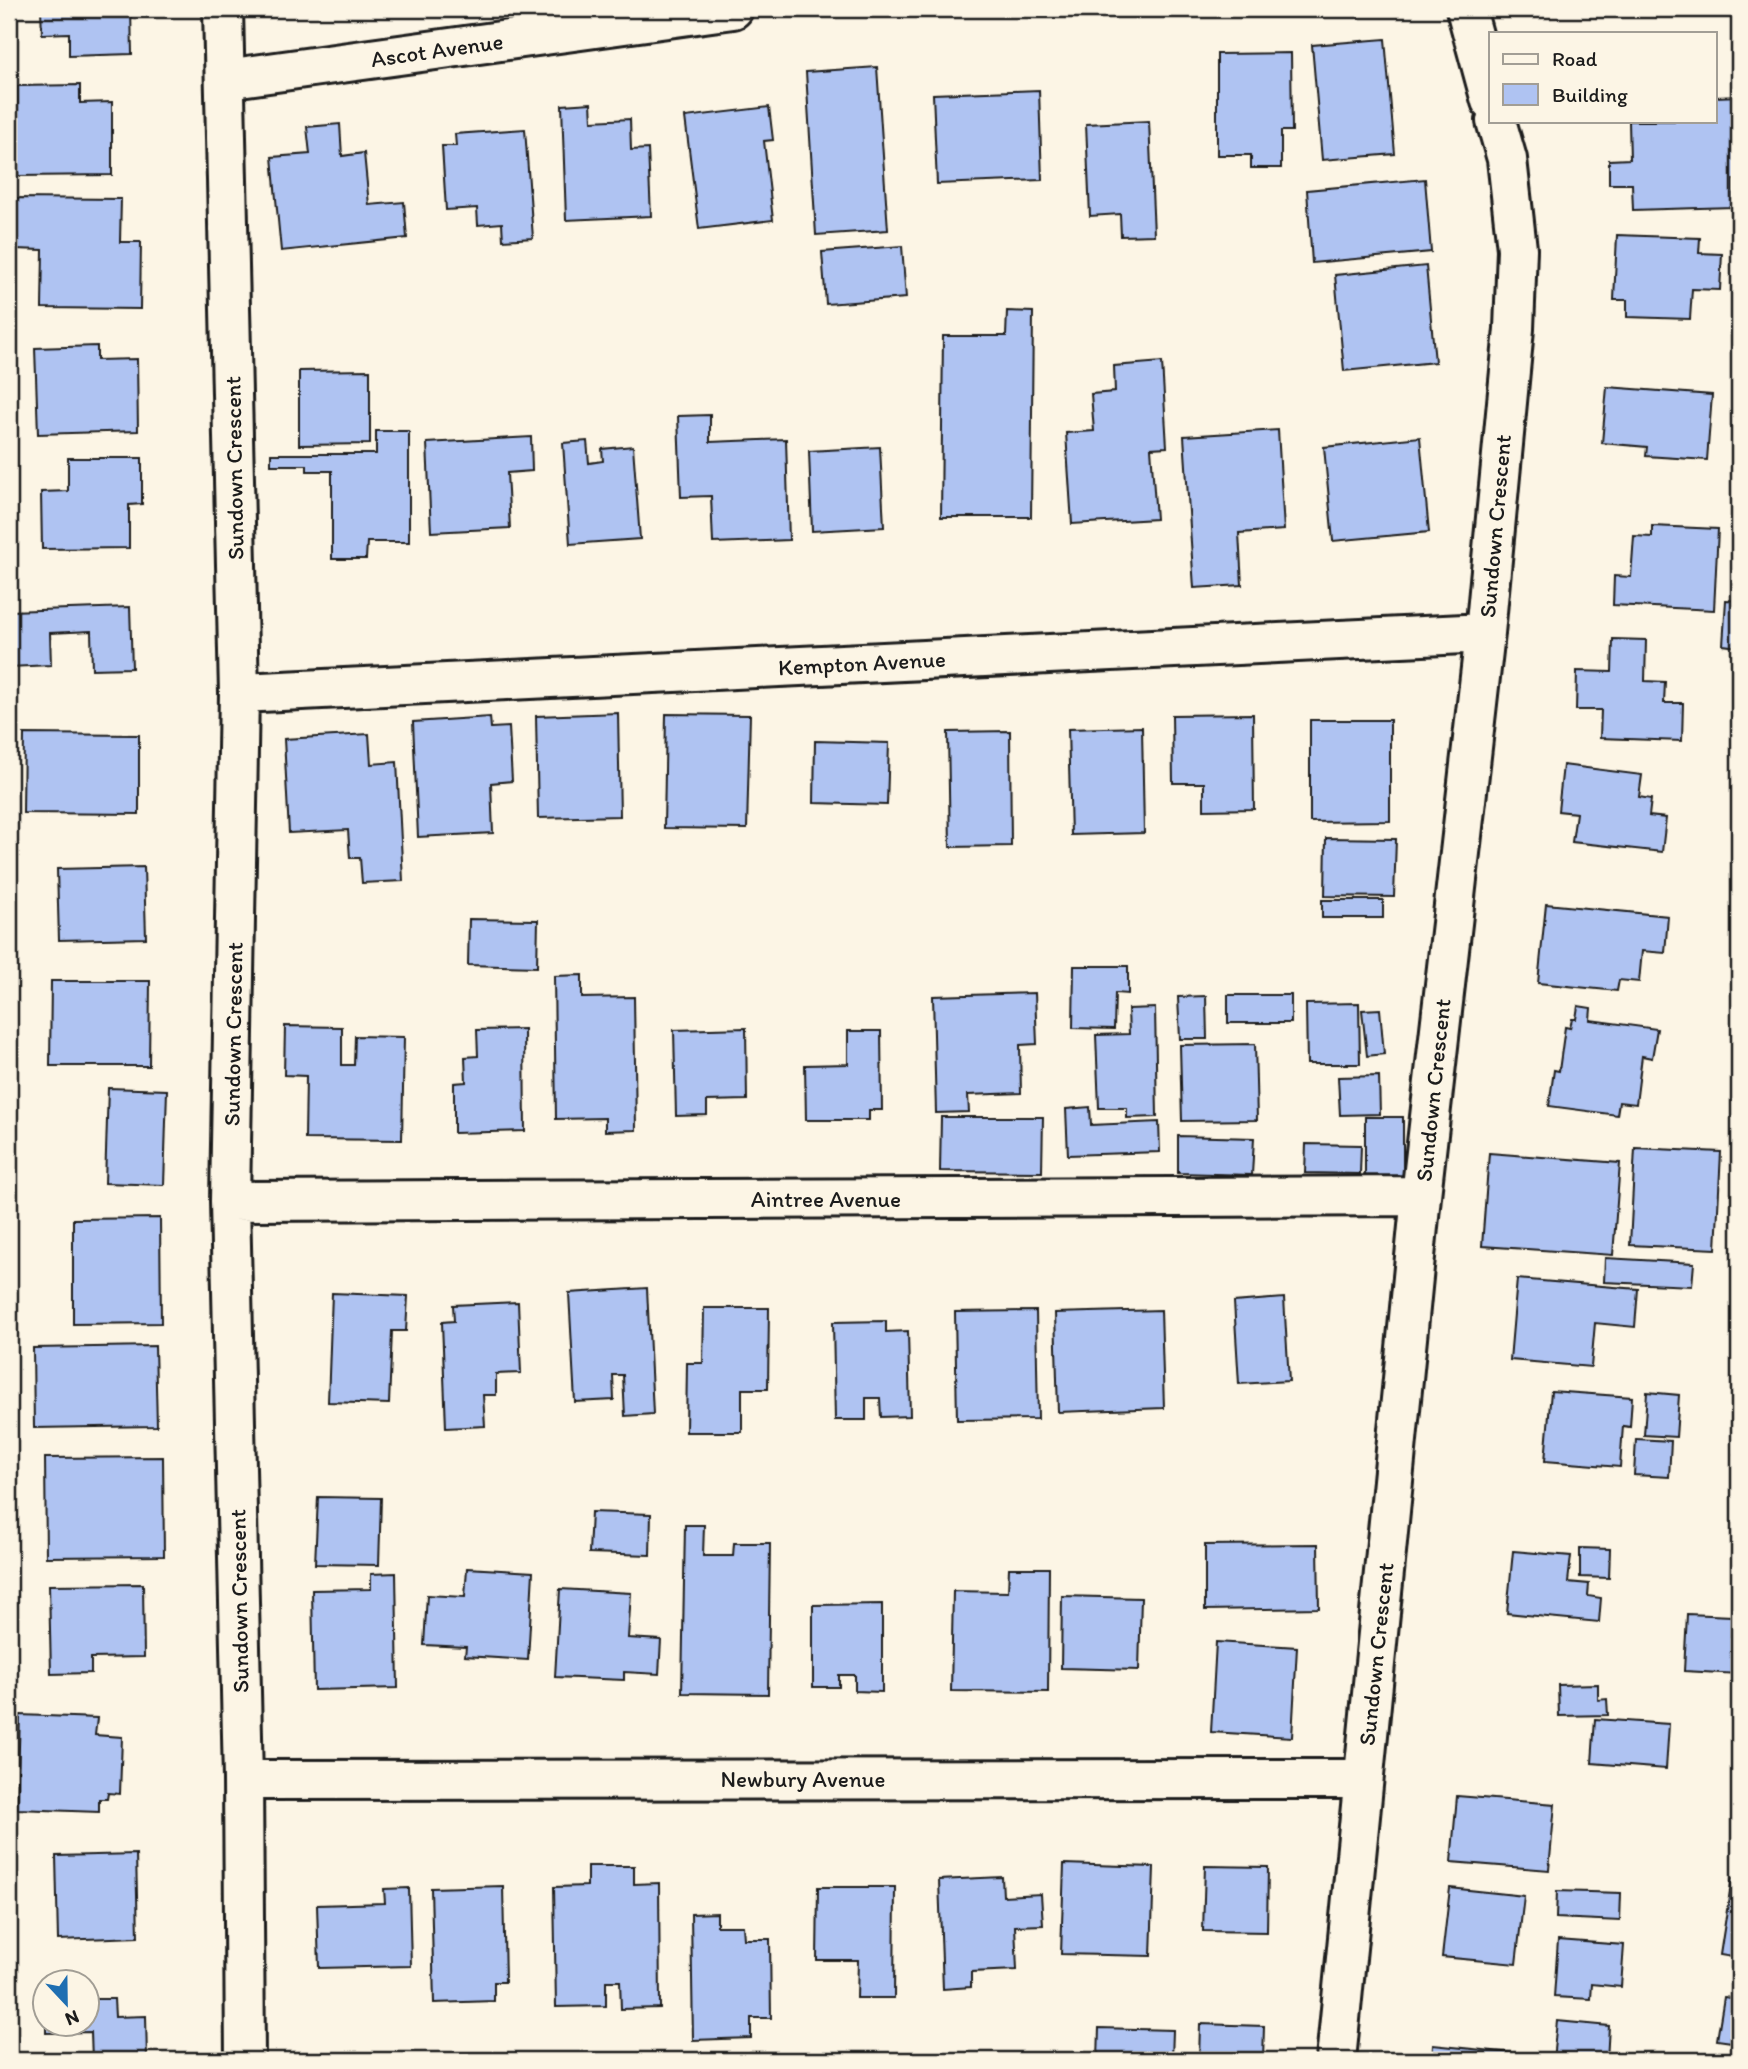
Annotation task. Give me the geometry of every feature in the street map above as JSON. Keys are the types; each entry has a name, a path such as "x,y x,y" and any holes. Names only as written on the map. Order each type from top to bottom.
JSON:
{"street":[{"name":"Sundown Crescent","path":"223,9 239,692 230,1200 243,1780 245,2060"},
{"name":"Ascot Avenue","path":"225,79 733,9"},
{"path":"1466,9 1489,94"},
{"name":"Sundown Crescent","path":"1336,2060 1421,1196 1485,633 1514,329 1517,249 1507,159 1496,122"},
{"name":"Kempton Avenue","path":"239,692 1485,633"},
{"name":"Aintree Avenue","path":"230,1200 1421,1196"},
{"name":"Newbury Avenue","path":"243,1780 1363,1779"}],"building":[{"path":"41,9 131,9 132,54 69,56 69,33 42,34"},
{"path":"1385,39 1395,154 1322,160 1312,45"},
{"path":"1291,53 1292,131 1281,131 1281,168 1251,168 1251,155 1217,155 1217,54"},
{"path":"877,67 888,230 816,235 806,72"},
{"path":"80,85 80,103 112,102 112,175 18,176 17,86"},
{"path":"1039,90 1042,180 937,184 933,94"},
{"path":"1739,96 1739,180 1733,180 1733,207 1633,210 1632,184 1609,184 1609,160 1630,159 1629,122 1716,122 1716,97"},
{"path":"591,103 592,121 630,119 631,150 648,149 651,216 566,220 562,105"},
{"path":"769,107 773,140 764,141 773,220 699,229 685,117"},
{"path":"1149,121 1154,235 1121,236 1120,214 1090,216 1086,124"},
{"path":"340,124 342,156 364,153 369,205 404,202 407,238 281,251 272,157 310,154 307,127"},
{"path":"525,129 533,238 503,240 502,223 478,225 477,208 446,210 442,146 456,146 455,134"},
{"path":"1425,179 1431,252 1312,263 1307,190"},
{"path":"15,198 121,199 120,242 141,242 140,309 42,308 43,250 15,249"},
{"path":"1617,235 1700,238 1699,253 1722,254 1720,290 1692,289 1690,319 1627,317 1627,300 1614,300"},
{"path":"902,246 906,298 826,304 822,252"},
{"path":"1426,266 1435,362 1344,371 1335,275"},
{"path":"1007,311 1033,312 1031,517 941,517 943,336 1006,336"},
{"path":"97,346 97,360 137,359 138,431 38,434 35,348"},
{"path":"1162,362 1167,447 1151,448 1156,519 1072,524 1066,433 1094,431 1091,394 1115,392 1114,366"},
{"path":"370,370 370,444 299,445 299,371"},
{"path":"1607,387 1712,395 1707,460 1646,456 1647,447 1602,443"},
{"path":"710,415 710,442 786,439 789,540 713,543 711,496 681,497 678,416"},
{"path":"1278,430 1284,530 1239,533 1242,585 1194,588 1184,436"},
{"path":"376,431 409,431 409,542 367,542 366,559 332,559 332,471 307,471 307,465 271,465 271,454 376,454"},
{"path":"531,437 532,471 507,473 510,528 431,532 427,443"},
{"path":"1420,437 1429,532 1333,541 1324,447"},
{"path":"587,441 589,463 603,461 602,449 633,446 640,539 570,544 563,443"},
{"path":"880,447 884,527 812,531 809,451"},
{"path":"68,458 142,458 142,504 129,505 129,548 42,549 41,492 68,491"},
{"path":"1652,526 1718,529 1714,610 1613,605 1614,576 1631,577 1634,536 1652,537"},
{"path":"1726,600 1739,601 1739,647 1723,645"},
{"path":"130,607 132,668 92,669 91,631 50,633 51,665 9,667 9,611"},
{"path":"1613,639 1646,640 1645,681 1665,682 1664,703 1683,703 1682,741 1600,738 1601,710 1576,710 1577,671 1612,672"},
{"path":"618,713 620,816 538,818 536,716"},
{"path":"666,714 750,715 747,829 664,828"},
{"path":"1253,714 1254,809 1204,810 1204,783 1173,783 1172,715"},
{"path":"490,717 491,728 509,727 512,781 491,783 493,833 418,837 413,722"},
{"path":"1310,720 1390,720 1390,821 1310,822"},
{"path":"1142,727 1144,833 1071,835 1068,729"},
{"path":"1010,731 1011,846 950,847 948,732"},
{"path":"24,734 139,735 139,814 23,813"},
{"path":"369,734 371,764 397,762 403,881 362,883 360,858 350,858 348,830 289,833 284,739"},
{"path":"815,741 889,743 887,805 814,803"},
{"path":"1563,765 1642,775 1639,797 1651,799 1649,816 1666,818 1662,852 1572,842 1576,813 1558,811"},
{"path":"1326,838 1396,839 1394,897 1325,896"},
{"path":"144,867 146,938 59,940 57,869"},
{"path":"1322,900 1383,900 1383,918 1322,918"},
{"path":"1546,904 1668,916 1665,953 1642,951 1639,982 1619,980 1617,991 1538,983"},
{"path":"469,919 538,920 537,967 468,965"},
{"path":"1074,966 1128,966 1128,994 1115,993 1114,1029 1073,1028"},
{"path":"582,975 582,998 634,997 636,1130 605,1131 605,1118 556,1119 554,976"},
{"path":"51,981 150,981 149,1066 50,1066"},
{"path":"1035,993 1037,1044 1020,1045 1021,1093 968,1095 969,1112 936,1113 933,996"},
{"path":"1228,995 1291,995 1291,1023 1228,1023"},
{"path":"1206,996 1207,1039 1180,1039 1178,997"},
{"path":"1359,1003 1360,1064 1307,1064 1306,1004"},
{"path":"1578,1006 1591,1008 1590,1020 1657,1029 1652,1058 1642,1056 1636,1104 1619,1102 1617,1115 1549,1106 1554,1070 1559,1071 1565,1027 1570,1028 1572,1019 1576,1019"},
{"path":"1155,1008 1157,1117 1127,1118 1127,1108 1099,1108 1096,1035 1129,1034 1128,1009"},
{"path":"1380,1009 1384,1054 1367,1056 1362,1010"},
{"path":"285,1026 342,1027 342,1065 354,1065 355,1036 404,1037 402,1140 305,1139 306,1076 284,1075"},
{"path":"746,1028 747,1100 707,1101 707,1115 676,1116 674,1030"},
{"path":"524,1029 525,1131 454,1133 454,1083 466,1082 465,1057 478,1056 477,1030"},
{"path":"848,1031 881,1031 882,1110 869,1110 869,1120 806,1120 805,1065 848,1064"},
{"path":"1255,1044 1257,1120 1182,1121 1180,1045"},
{"path":"1379,1076 1380,1114 1340,1115 1338,1077"},
{"path":"108,1088 167,1090 164,1185 105,1183"},
{"path":"1090,1107 1091,1125 1159,1122 1160,1152 1068,1155 1066,1109"},
{"path":"941,1117 1043,1117 1042,1172 940,1171"},
{"path":"1365,1117 1403,1117 1403,1178 1365,1178"},
{"path":"1178,1136 1254,1138 1252,1175 1178,1173"},
{"path":"1306,1144 1361,1145 1360,1174 1305,1173"},
{"path":"1635,1148 1721,1152 1716,1249 1630,1245"},
{"path":"1489,1153 1620,1163 1613,1255 1482,1246"},
{"path":"160,1218 161,1323 73,1324 73,1219"},
{"path":"1605,1258 1694,1263 1692,1286 1604,1282"},
{"path":"1517,1279 1638,1289 1635,1327 1595,1323 1591,1367 1510,1360"},
{"path":"647,1288 653,1414 625,1416 623,1375 613,1375 614,1400 575,1402 569,1293"},
{"path":"332,1293 408,1296 406,1331 392,1331 389,1404 328,1402"},
{"path":"1284,1298 1289,1381 1239,1384 1234,1302"},
{"path":"518,1302 521,1373 496,1374 496,1395 483,1395 485,1426 446,1428 442,1322 454,1321 453,1305"},
{"path":"704,1308 769,1308 768,1389 742,1389 742,1432 686,1432 687,1363 703,1363"},
{"path":"1161,1310 1164,1408 1058,1412 1055,1313"},
{"path":"1036,1311 1038,1419 957,1420 955,1312"},
{"path":"886,1321 886,1332 908,1331 910,1416 881,1417 880,1398 866,1398 866,1420 835,1420 833,1322"},
{"path":"155,1346 157,1426 34,1428 33,1348"},
{"path":"1551,1391 1632,1397 1630,1427 1623,1426 1620,1467 1545,1461"},
{"path":"1647,1392 1679,1395 1676,1437 1644,1435"},
{"path":"1735,1431 1739,1431 1739,1479 1736,1479"},
{"path":"1636,1439 1671,1441 1669,1477 1634,1475"},
{"path":"163,1457 164,1556 46,1557 45,1458"},
{"path":"318,1497 381,1498 379,1565 315,1564"},
{"path":"591,1512 651,1514 650,1555 589,1553"},
{"path":"685,1525 704,1525 703,1556 733,1556 734,1543 770,1543 768,1694 682,1693"},
{"path":"1318,1544 1319,1608 1205,1610 1205,1545"},
{"path":"1580,1548 1610,1549 1609,1578 1580,1577"},
{"path":"1513,1551 1571,1556 1568,1582 1589,1584 1588,1596 1601,1598 1599,1622 1507,1613"},
{"path":"467,1568 533,1572 528,1660 465,1656 466,1647 424,1645 427,1595 465,1597"},
{"path":"1009,1568 1049,1568 1048,1692 951,1691 953,1591 1008,1592"},
{"path":"396,1573 398,1688 314,1690 312,1590 371,1589 371,1574"},
{"path":"143,1584 144,1657 91,1658 91,1673 51,1674 49,1585"},
{"path":"560,1589 631,1593 628,1638 661,1640 659,1674 624,1672 624,1680 555,1677"},
{"path":"1062,1596 1141,1598 1139,1670 1061,1668"},
{"path":"882,1604 882,1692 855,1691 855,1675 839,1675 839,1687 813,1687 813,1605"},
{"path":"1687,1614 1732,1616 1731,1636 1739,1636 1739,1674 1684,1671"},
{"path":"1216,1642 1297,1647 1292,1737 1211,1732"},
{"path":"1598,1684 1598,1700 1607,1699 1608,1715 1559,1716 1558,1685"},
{"path":"20,1715 97,1718 95,1735 122,1737 120,1794 108,1793 107,1799 99,1799 99,1812 17,1809"},
{"path":"1595,1719 1669,1724 1666,1769 1592,1763"},
{"path":"1739,1788 1739,1824 1734,1823"},
{"path":"1457,1796 1555,1804 1549,1870 1451,1862"},
{"path":"136,1854 138,1937 58,1940 56,1856"},
{"path":"1064,1864 1154,1867 1151,1956 1061,1954"},
{"path":"587,1866 634,1866 634,1884 659,1883 660,2008 621,2009 620,1981 606,1981 606,2006 556,2007 554,1887 587,1886"},
{"path":"1205,1866 1268,1867 1267,1932 1203,1931"},
{"path":"1002,1877 1003,1896 1041,1894 1043,1925 1015,1926 1017,1970 971,1972 971,1987 943,1989 939,1880"},
{"path":"1732,1878 1739,1879 1739,1958 1720,1955"},
{"path":"503,1886 505,1982 494,1982 494,2001 434,2003 431,1888"},
{"path":"818,1887 895,1887 894,1998 857,1998 858,1960 817,1960"},
{"path":"409,1888 411,1966 319,1968 317,1905 385,1903 384,1889"},
{"path":"1450,1888 1524,1896 1516,1964 1442,1957"},
{"path":"1557,1891 1621,1893 1620,1921 1556,1918"},
{"path":"717,1913 717,1926 743,1926 744,1939 770,1939 771,2018 751,2018 751,2038 693,2040 691,1914"},
{"path":"1558,1940 1624,1945 1621,1987 1592,1984 1591,1999 1554,1997"},
{"path":"1724,1997 1739,1999 1739,2043 1717,2040"},
{"path":"102,1999 114,1999 115,2017 146,2016 147,2060 92,2060 91,2038 102,2038"},
{"path":"1557,2021 1609,2026 1607,2060 1553,2060"},
{"path":"1200,2024 1264,2026 1263,2060 1199,2060"},
{"path":"1099,2028 1173,2030 1172,2060 1098,2060"},
{"path":"1433,2045 1512,2053 1512,2060 1432,2060"},
{"path":"750,2052 787,2052 786,2060 750,2060"}]}
